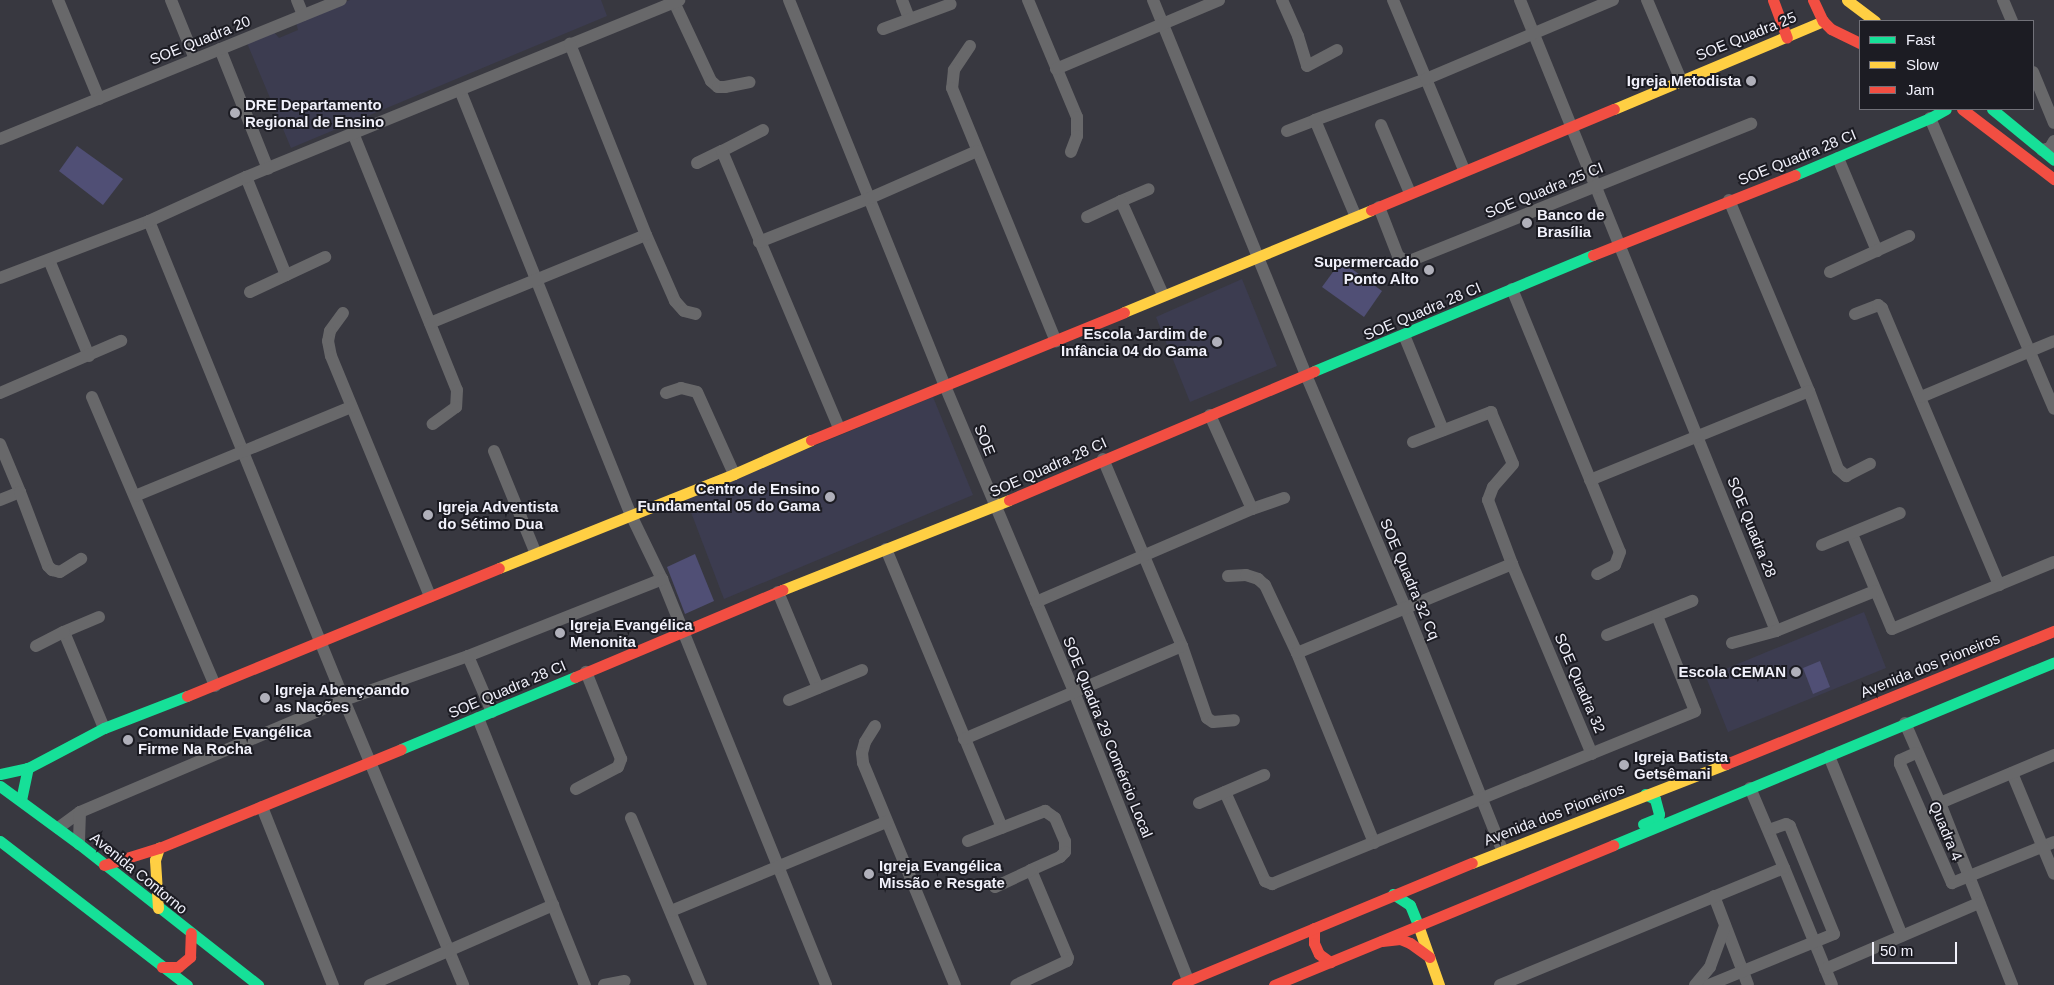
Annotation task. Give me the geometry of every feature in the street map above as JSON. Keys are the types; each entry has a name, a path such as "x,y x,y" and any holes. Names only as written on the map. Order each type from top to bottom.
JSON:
{"street":[{"path":"58,0 99,99"},
{"path":"171,0 195,59"},
{"path":"297,0 303,15"},
{"name":"SOE Quadra 20","path":"1,136 99,99 341,0"},
{"name":"SOE","path":"789,0 995,506"},
{"path":"902,0 909,18"},
{"path":"1028,0 1077,117 1077,136 1071,152"},
{"path":"1153,0 1306,375"},
{"path":"1056,69 1219,0"},
{"path":"1282,0 1298,36 1307,66 1337,50"},
{"path":"1393,0 1464,170"},
{"path":"1520,0 1570,128"},
{"path":"1287,131 1426,79 1613,0"},
{"path":"1648,0 1680,80"},
{"path":"1773,0 1787,38"},
{"path":"1847,0 1874,20"},
{"path":"2003,0 2012,20"},
{"path":"0,278 150,221 246,177 677,1 711,82 718,87 725,87 750,82"},
{"path":"1817,3 1823,21 1838,33 1859,43"},
{"path":"883,30 909,18 951,4"},
{"name":"SOE Quadra 25","path":"0,774 28,768 104,728 214,686 430,596 734,474 840,428 1056,341 1163,295 1356,217 1464,170 1570,128 1680,80 1787,38 1823,21"},
{"path":"570,44 646,235 675,301 684,312 696,314"},
{"path":"970,46 959,59 951,78 952,88 1056,341"},
{"path":"220,49 268,169"},
{"path":"2034,74 2054,123"},
{"path":"460,90 631,515 662,579 684,632 826,985"},
{"name":"SOE Quadra 28 CI","path":"104,866 159,848 262,807 778,592 995,506 1103,459 1620,244 1838,158 1944,110"},
{"path":"1968,110 2054,179"},
{"path":"1993,110 2054,160"},
{"path":"1930,118 2054,409"},
{"path":"1315,120 1356,217"},
{"name":"SOE Quadra 25 CI","path":"1379,207 1398,256 1407,262 1751,124"},
{"path":"1382,125 1410,193"},
{"name":"SOE Quadra 28","path":"1570,128 1620,244 1776,631"},
{"path":"697,163 764,130"},
{"path":"353,134 457,390 458,401 449,413 433,424"},
{"path":"2042,150 2050,148 2054,142"},
{"path":"722,151 759,242 840,428"},
{"path":"759,242 870,198 977,151"},
{"path":"1838,158 1877,251"},
{"path":"246,177 286,275"},
{"path":"1087,217 1149,189"},
{"path":"1729,200 1809,391 1838,469 1846,476 1870,464"},
{"path":"1121,201 1163,295"},
{"path":"150,221 344,700 463,985"},
{"path":"430,323 646,235"},
{"path":"1830,272 1909,236"},
{"path":"250,292 325,257"},
{"path":"49,260 89,356"},
{"path":"1512,289 1620,552 1615,565 1597,574"},
{"path":"1854,314 1878,306 1882,308 1999,585"},
{"path":"343,313 330,332 328,341 331,356 430,596"},
{"path":"1404,335 1443,430 1413,442"},
{"path":"0,393 121,341"},
{"path":"1921,397 2054,341"},
{"name":"SOE Quadra 32 Cq","path":"1306,375 1405,607 1502,850"},
{"path":"666,393 681,388 697,392 734,474"},
{"path":"1590,480 1809,391"},
{"path":"92,397 214,686"},
{"path":"135,496 352,408"},
{"name":"SOE Quadra 32","path":"1443,430 1491,412 1513,464 1493,487 1488,500 1512,564 1592,754 1696,711 1656,616"},
{"path":"1210,415 1252,509"},
{"path":"0,444 48,566 52,570 60,572 81,559"},
{"path":"494,451 536,554"},
{"path":"1103,459 1182,646 1207,718 1213,722 1234,720"},
{"path":"0,500 20,492"},
{"path":"1036,602 1143,554 1252,509 1284,498"},
{"name":"SOE Quadra 29 Comércio Local","path":"995,506 1074,692 1187,983"},
{"path":"1822,545 1900,513"},
{"path":"1852,534 1892,629 2054,562"},
{"path":"886,549 1002,828"},
{"path":"1297,653 1512,564"},
{"path":"1228,576 1246,575 1258,579 1265,586 1297,653 1374,843"},
{"path":"58,828 80,812 344,700 468,656 662,579"},
{"path":"1732,644 1776,631 1875,591"},
{"path":"778,592 818,688"},
{"path":"1607,635 1692,601"},
{"path":"36,646 99,617"},
{"path":"64,632 104,728"},
{"name":"Avenida dos Pioneiros","path":"1187,983 1393,894 1725,764 2052,632"},
{"path":"964,739 1182,646"},
{"path":"468,656 492,712"},
{"path":"1274,985 1579,857 2054,662"},
{"path":"789,700 862,670"},
{"path":"576,790 618,767 622,759 586,672"},
{"path":"478,718 585,985"},
{"path":"1905,723 1916,753 1940,803 2012,985"},
{"path":"875,726 862,753 863,763 955,985"},
{"name":"Quadra 4","path":"1916,753 1900,760 1900,764 1950,881 1953,883 2048,845"},
{"path":"1225,792 1264,881 1269,884 1592,754"},
{"path":"1940,803 2054,755"},
{"path":"1828,756 1902,936"},
{"path":"1685,814 1671,803 1669,796 1713,780 1725,764"},
{"path":"21,800 28,768"},
{"path":"2012,773 2048,845 2054,874"},
{"path":"1199,803 1264,775"},
{"name":"Avenida Contorno","path":"0,786 79,844 104,866 258,985"},
{"path":"1750,788 1832,985"},
{"path":"1579,857 1585,848 1658,818 1659,809 1655,799 1645,794"},
{"path":"262,807 333,985"},
{"path":"968,842 1046,811 1054,818 1066,840 1065,852 1060,857 995,887"},
{"path":"79,844 80,812"},
{"path":"631,818 701,985"},
{"path":"671,911 886,822"},
{"path":"1709,985 1746,979 1815,943 1833,936 1834,932 1790,826 1786,824 1769,830"},
{"path":"0,841 187,985"},
{"path":"158,908 155,860 159,848"},
{"path":"1500,985 1784,868"},
{"path":"1016,985 1064,964 1068,958 1031,870"},
{"path":"1393,894 1410,905 1439,985"},
{"path":"1714,896 1746,979"},
{"path":"1825,969 1979,903"},
{"path":"370,985 553,905"},
{"path":"1694,985 1710,967 1725,926"},
{"path":"1314,928 1314,944 1318,954 1330,962"},
{"path":"162,967 178,967 190,958 191,933"},
{"path":"1380,941 1400,939 1410,943 1429,958"},
{"path":"604,985 625,981"}],"shaded area":[{"path":"350,0 601,0 607,16 291,148 247,43 274,32 279,38 298,30 296,22"},
{"path":"77,146 123,179 103,205 59,171"},
{"path":"1341,261 1382,291 1364,317 1322,287"},
{"name":"Escola Jardim de Infância 04 do Gama","path":"1242,279 1277,366 1190,402 1156,317"},
{"name":"Centro de Ensino Fundamental 05 do Gama","path":"933,397 973,495 724,599 686,499"},
{"path":"695,554 714,601 685,614 667,567"},
{"name":"Escola CEMAN","path":"1864,612 1886,668 1728,732 1706,677"},
{"path":"1820,661 1830,687 1813,694 1803,668"}],"traffic: fast":[{"path":"1795,175 1930,118 1944,110"},
{"path":"1993,110 2054,160"},
{"path":"1314,371 1593,255"},
{"path":"1613,845 2054,662"},
{"path":"401,749 575,677"},
{"path":"0,774 28,768 104,728 187,696"},
{"path":"21,800 28,768"},
{"path":"0,786 79,844 258,985"},
{"path":"1643,824 1658,818 1659,814 1655,799 1645,794"},
{"path":"0,841 187,985"},
{"path":"1393,894 1410,905 1418,925"}],"traffic: slow":[{"path":"1847,0 1874,20"},
{"path":"1614,109 1823,21"},
{"path":"1124,312 1371,210"},
{"path":"499,568 734,474 811,440"},
{"path":"782,590 1009,500"},
{"path":"1472,863 1726,764"},
{"path":"158,908 155,860 159,848"},
{"path":"1418,925 1439,985"}],"traffic: jam":[{"path":"1773,0 1787,38"},
{"path":"1813,0 1823,21 1831,29 1859,43"},
{"path":"1371,210 1614,109"},
{"path":"1963,110 2054,179"},
{"path":"1593,255 1795,175"},
{"path":"811,440 1124,312"},
{"path":"1009,500 1314,371"},
{"path":"187,696 499,568"},
{"path":"575,677 782,590"},
{"path":"1726,764 2054,631"},
{"path":"104,865 159,848 401,749"},
{"path":"1274,985 1613,845"},
{"path":"1177,985 1472,863"},
{"path":"1314,928 1314,943 1319,954 1330,962"},
{"path":"162,967 178,967 190,957 191,933"},
{"path":"1382,941 1400,939 1410,943 1429,957"}],"place":[{"name":"Igreja Metodista","path":"1751,81"},
{"name":"DRE Departamento Regional de Ensino","path":"235,113"},
{"name":"Banco de Brasília","path":"1527,223"},
{"name":"Supermercado Ponto Alto","path":"1429,270"},
{"name":"Escola Jardim de Infância 04 do Gama","path":"1217,342"},
{"name":"Centro de Ensino Fundamental 05 do Gama","path":"830,497"},
{"name":"Igreja Adventista do Sétimo Dua","path":"428,515"},
{"name":"Igreja Evangélica Menonita","path":"560,633"},
{"name":"Escola CEMAN","path":"1796,672"},
{"name":"Igreja Abençoando as Nações","path":"265,698"},
{"name":"Comunidade Evangélica Firme Na Rocha","path":"128,740"},
{"name":"Igreja Batista Getsêmani","path":"1624,765"},
{"name":"Igreja Evangélica Missão e Resgate","path":"869,874"}]}
